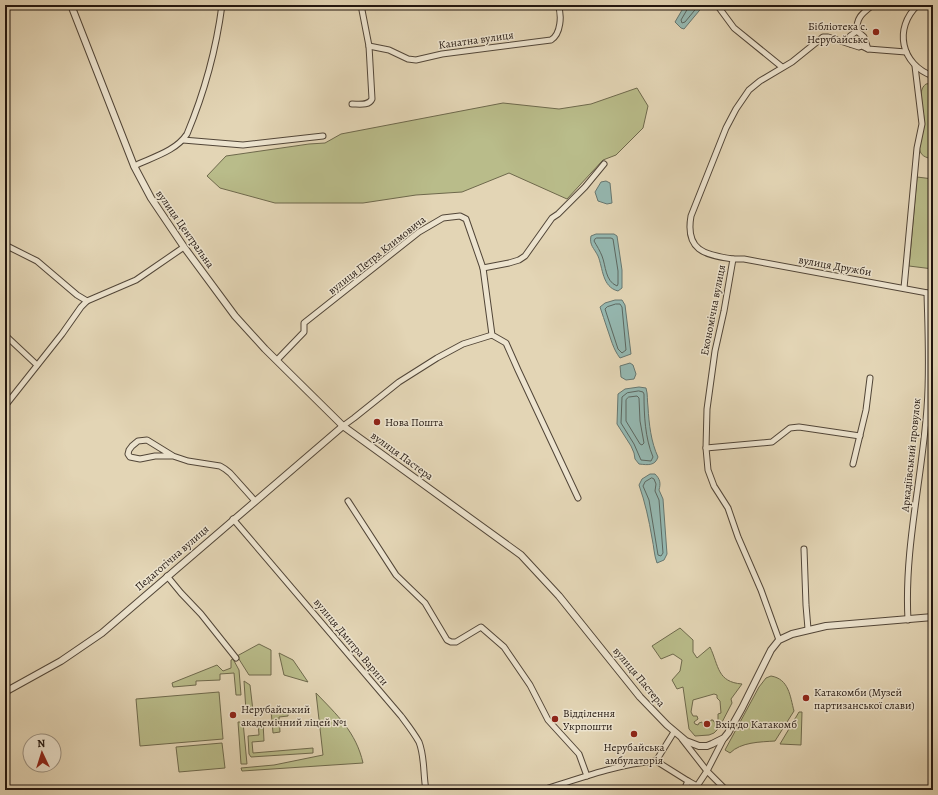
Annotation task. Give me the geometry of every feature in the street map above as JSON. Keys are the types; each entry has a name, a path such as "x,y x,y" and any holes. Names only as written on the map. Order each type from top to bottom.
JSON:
{"street":[{"path":"5,8 10,5"},
{"name":"вулиця Центральна","path":"71,5 134,166 151,198 184,247 235,316 343,426"},
{"path":"134,166 170,149 183,140 188,134 211,67 222,5"},
{"path":"352,104 368,103 371,102 372,99 368,46 361,5"},
{"name":"Канатна вулиця","path":"368,46 389,50 408,59 416,60 442,54 551,40 557,33 560,13 558,5"},
{"path":"717,5 734,28 782,67"},
{"path":"873,5 860,16 856,24 857,31 864,37 864,44 868,49 906,52"},
{"path":"918,5 910,13 904,27 903,39 906,52 915,66 923,72 933,76"},
{"path":"851,44 850,36 857,31"},
{"name":"Економічна вулиця","path":"779,640 761,590 738,537 728,508 714,486 708,470 706,448 707,409 715,351 733,260 708,255 694,244 690,235 689,226 691,216 726,128 736,109 749,90 760,81 792,62 821,38 828,37 855,46 864,44"},
{"path":"904,288 917,148 922,124 915,66"},
{"path":"183,140 243,145 324,136"},
{"path":"483,268 509,263 525,256 552,218 585,187 604,164"},
{"name":"вулиця Петра Климовича","path":"277,360 304,332 304,323 347,290 384,258 419,232 443,218 460,216 466,219 483,268 492,335"},
{"path":"5,244 38,262 87,302"},
{"path":"5,406 62,334 81,307 87,302 136,280 184,247"},
{"name":"вулиця Дружби","path":"733,260 744,259 930,293"},
{"name":"Аркадіївський провулок","path":"908,620 907,600 909,560 927,407 930,293"},
{"path":"5,335 37,364"},
{"path":"343,426 398,382 437,358 463,344 492,335 506,343 578,498"},
{"path":"854,464 866,410 870,378"},
{"name":"Педагогічна вулиця","path":"5,692 41,673 102,633 343,426"},
{"name":"вулиця Пастера","path":"343,426 521,555 558,596 640,697 680,737 699,746 712,744 724,738"},
{"path":"706,448 772,442 790,428 800,427 860,436"},
{"path":"173,456 155,456 135,459 130,457 128,454 129,450 138,441 148,440 173,456 188,461 220,466 225,469 255,501"},
{"path":"348,502 396,575 425,603 447,640 456,642 481,627 504,647 530,685 548,720 579,754 587,776"},
{"name":"вулиця Дмитра Вариги","path":"233,519 414,733 422,754 426,790"},
{"path":"804,548 808,630"},
{"path":"167,576 201,614 236,658"},
{"path":"543,790 587,776 643,762 656,761 697,786 742,708 771,650 779,640 792,634 826,626 933,617"},
{"path":"656,761 674,732"},
{"path":"680,737 707,771 726,790"},
{"path":"684,790 688,781"}],"green space":[{"path":"933,83 933,159 924,156 919,147 924,120 921,91 926,84"},
{"path":"637,88 648,106 643,128 616,155 603,160 567,199 509,173 462,192 416,195 363,203 275,203 220,188 207,176 226,156 325,143 341,134 503,103 559,109 591,104"},
{"path":"917,177 933,179 933,269 909,266"},
{"path":"680,628 693,640 693,652 697,658 710,647 717,667 723,676 734,683 742,684 731,699 732,703 719,728 714,733 695,736 689,729 683,687 677,689 672,680 680,671 682,660 673,654 661,659 652,646","holes":["714,694 717,695 717,698 720,701 721,713 718,714 718,721 714,722 711,720 710,723 703,726 702,722 698,725 695,724 694,722 698,719 697,716 693,716 691,712 693,700"]},
{"path":"259,644 271,650 271,675 249,675 237,656"},
{"path":"279,653 293,660 308,682 284,675"},
{"path":"233,659 239,670 241,695 236,695 234,673 220,674 220,680 196,681 196,685 173,687 172,683 217,665 223,671 231,668 231,660"},
{"path":"771,676 777,678 785,684 790,694 794,711 775,741 757,742 745,745 734,749 730,753 725,750 759,687 766,678"},
{"path":"244,681 250,685 253,711 246,711"},
{"path":"219,692 223,739 140,746 136,699"},
{"path":"316,693 351,733 360,752 363,763 242,771 241,768 274,765 323,755"},
{"path":"288,709 288,716 279,717 280,732 273,733 271,710"},
{"path":"799,712 802,712 801,745 780,744"},
{"path":"238,722 243,722 247,764 241,764"},
{"path":"258,722 263,722 264,741 252,742 253,753 313,748 313,753 251,757 249,754 248,736 259,735"},
{"path":"222,743 225,768 179,772 176,747"}],"water":[{"path":"685,5 704,5 684,29 675,22"},
{"path":"606,181 610,183 612,203 607,204 598,201 595,192 601,182"},
{"path":"596,234 614,234 617,236 622,270 622,288 618,291 609,286 606,281 598,256 591,244 591,236"},
{"path":"615,300 622,300 625,305 631,354 620,358 612,344 600,307 605,303"},
{"path":"630,363 633,365 636,374 634,379 626,380 621,377 620,366"},
{"path":"639,387 646,388 651,433 658,457 655,462 645,465 639,464 635,459 631,446 617,424 618,394 625,389"},
{"path":"650,474 655,474 659,479 659,490 663,499 667,554 664,560 657,563 647,511 639,485 642,479"}],"place":[{"name":"Бібліотека с. Нерубайське","path":"876,32"},
{"name":"Нова Пошта","path":"377,422"},
{"name":"Катакомби (Музей партизанської слави)","path":"806,698"},
{"name":"Нерубайський академічний ліцей №1","path":"233,715"},
{"name":"Відділення Укрпошти","path":"555,719"},
{"name":"Вхід до Катакомб","path":"707,724"},
{"name":"Нерубайська амбулаторія","path":"634,734"}]}
